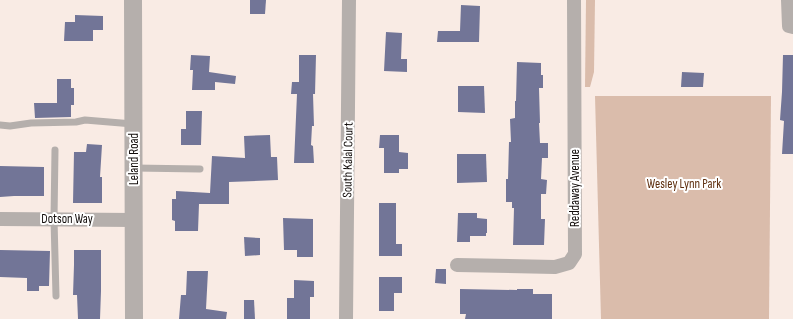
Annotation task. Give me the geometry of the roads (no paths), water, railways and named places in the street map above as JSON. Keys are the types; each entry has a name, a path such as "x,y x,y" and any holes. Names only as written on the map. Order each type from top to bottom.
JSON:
{"street":[{"name":"Leland Road","path":"133,0 134,319"},
{"name":"South Kalal Court","path":"346,319 349,0"},
{"name":"Reddaway Avenue","path":"457,265 555,267 569,263 576,254 574,0"},
{"path":"788,0 791,26"},
{"name":"Dotson Way","path":"0,219 134,220"}],"lane":[{"path":"0,126 31,123 76,122 85,120 134,124"},
{"path":"55,150 54,219 56,296"},
{"path":"134,168 200,169"}],"park label":[{"name":"Wesley Lynn Park","path":"684,184"}]}
